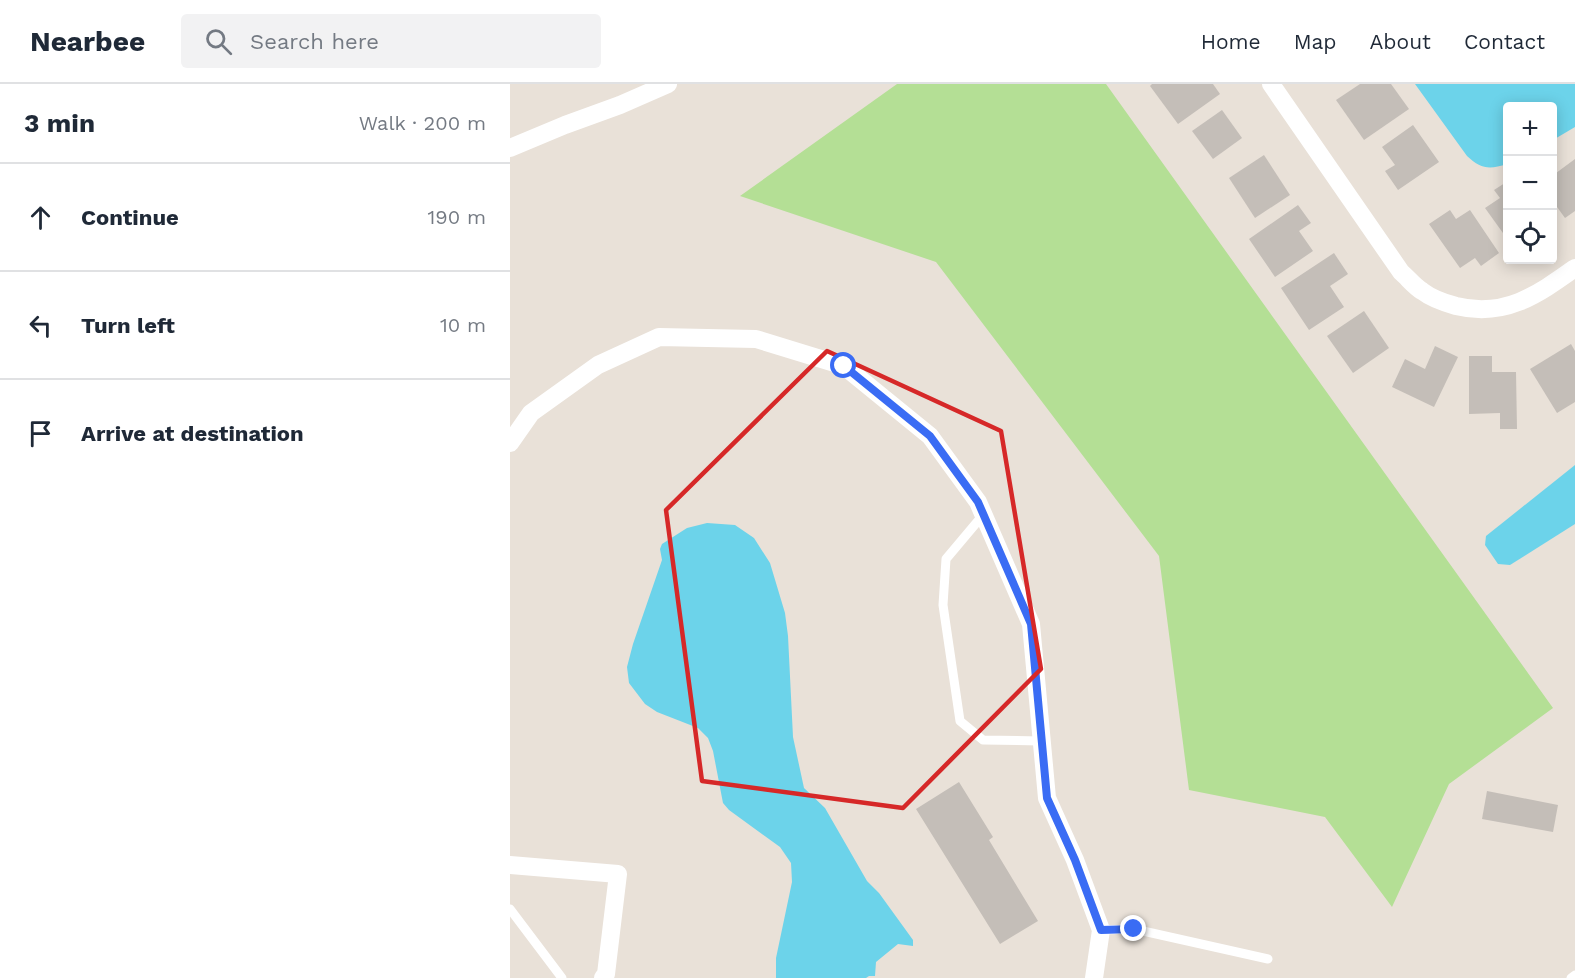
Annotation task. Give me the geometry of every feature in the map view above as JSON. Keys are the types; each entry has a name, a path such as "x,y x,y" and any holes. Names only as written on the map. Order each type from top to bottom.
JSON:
{"street":[{"path":"510,148 668,84"},
{"path":"1271,84 1401,272 1422,292 1445,303 1472,310 1496,308 1519,302 1541,292 1575,268"},
{"path":"510,444 531,413 598,365 658,337 756,339 844,366 930,436 978,502 1031,624 1047,798 1075,860 1101,930 1094,978"},
{"path":"510,866 618,874 606,974 603,978"}],"lane":[{"path":"983,515 946,559 943,605 960,721 983,740 1041,741"},
{"path":"510,909 562,978"},
{"path":"1101,930 1134,929 1268,959"},
{"path":"1571,978 1575,975"}],"highlighted area":[{"path":"827,351 1001,431 1041,669 903,808 702,781 666,510"}],"green space":[{"path":"897,84 1106,84 1553,708 1449,784 1392,907 1325,817 1189,790 1159,556 936,262 740,196"}],"water":[{"path":"1415,84 1575,84 1575,127 1557,138 1557,102 1503,102 1503,165 1485,167 1467,156"},
{"path":"1575,465 1575,524 1510,565 1498,564 1485,545 1486,536"},
{"path":"707,523 735,525 754,538 770,563 785,613 793,737 804,788 825,808 867,881 879,893 913,940 913,946 898,944 876,962 875,976 866,978 776,978 776,958 792,882 791,863 780,847 729,810 723,803 713,751 708,738 698,728 657,712 645,704 629,683 627,667 662,560 660,549 662,544 687,528"}],"building":[{"path":"1152,84 1213,84 1220,94 1178,124 1150,86"},
{"path":"1360,84 1391,84 1409,109 1364,140 1336,100"},
{"path":"1222,110 1242,138 1213,159 1192,131"},
{"path":"1413,125 1439,162 1398,190 1385,171 1395,165 1382,147"},
{"path":"1264,155 1290,195 1255,218 1229,178"},
{"path":"1575,159 1575,211 1565,218 1557,207 1557,172"},
{"path":"1503,184 1503,233 1485,208 1500,198 1494,190"},
{"path":"1298,205 1311,223 1299,231 1313,251 1275,277 1249,239"},
{"path":"1450,210 1456,219 1470,210 1499,253 1481,266 1475,258 1460,268 1429,224"},
{"path":"1334,253 1348,274 1330,286 1344,307 1309,330 1281,288"},
{"path":"1364,311 1389,348 1353,373 1327,336"},
{"path":"1571,344 1575,351 1575,402 1557,413 1530,369"},
{"path":"1435,346 1458,357 1434,407 1392,387 1405,359 1425,369"},
{"path":"1469,356 1492,356 1492,372 1516,372 1517,429 1500,429 1500,413 1469,414"},
{"path":"959,782 993,837 989,840 1038,921 1000,944 916,809"},
{"path":"1487,791 1558,805 1553,832 1482,819"}],"route":[{"path":"844,366 930,436 978,502 1031,624 1047,798 1075,860 1101,930 1134,929"}]}
